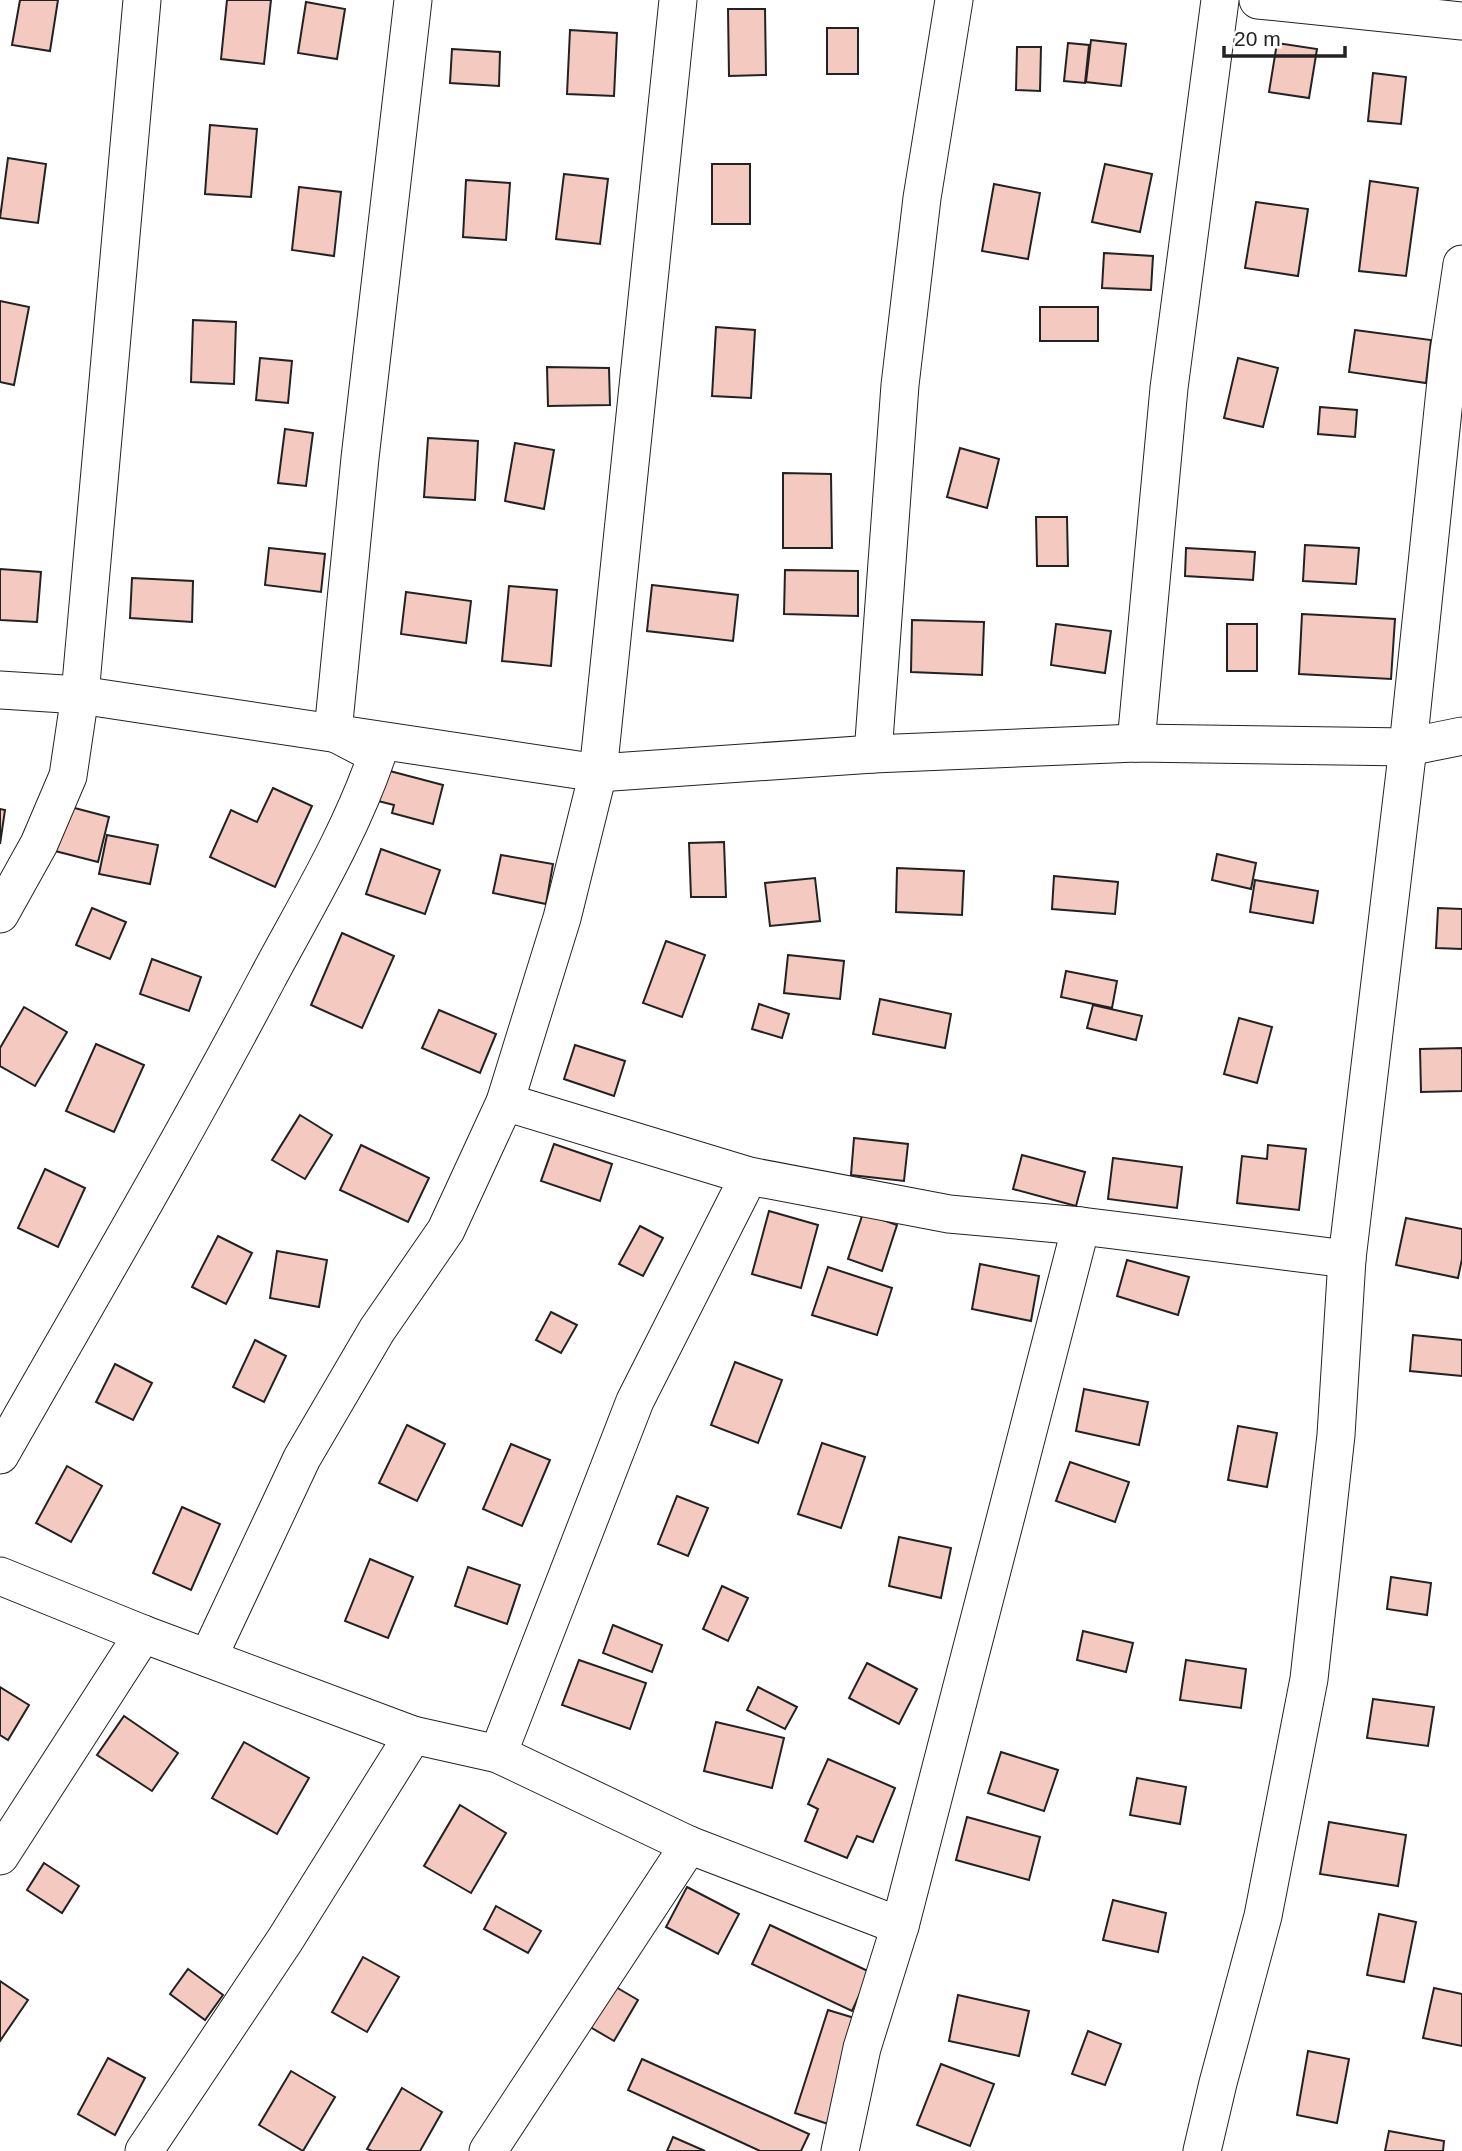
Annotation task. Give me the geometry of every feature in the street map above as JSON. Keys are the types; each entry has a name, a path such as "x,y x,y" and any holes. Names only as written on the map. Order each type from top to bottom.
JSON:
{"street":[{"path":"0,914 39,844 68,776 80,695 142,0"},
{"path":"333,732 360,458 413,0"},
{"path":"208,1658 302,1458 377,1331 446,1230 505,1102 562,918 598,773 678,0"},
{"path":"873,754 900,385 922,198 954,0"},
{"path":"1136,743 1169,388 1220,0"},
{"path":"1258,0 1462,21"},
{"path":"1202,2151 1263,1916 1309,1679 1336,1435 1347,1259 1408,747 1449,352 1462,264"},
{"path":"0,690 80,695 598,773 873,754 1136,743 1408,747 1462,736"},
{"path":"0,1455 215,1078 365,789 377,755 333,732"},
{"path":"505,1102 749,1176 949,1214 1081,1226 1347,1259"},
{"path":"498,1755 635,1401 749,1176"},
{"path":"841,2151 862,2048 900,1926 1081,1226"},
{"path":"0,1576 143,1634 413,1735 498,1755 688,1845 900,1926"},
{"path":"0,1856 143,1634"},
{"path":"144,2151 285,1940 413,1735"},
{"path":"488,2151 688,1845"}],"building":[{"path":"20,0 58,0 50,51 12,45"},
{"path":"227,0 271,0 264,64 221,59"},
{"path":"306,2 345,9 337,59 298,53"},
{"path":"728,9 765,9 766,75 729,76"},
{"path":"827,28 858,28 858,74 827,74"},
{"path":"570,30 617,33 614,96 567,94"},
{"path":"1091,40 1126,44 1121,86 1086,82"},
{"path":"1068,43 1089,45 1085,83 1064,81"},
{"path":"1277,43 1317,49 1309,98 1269,92"},
{"path":"1017,47 1041,47 1040,91 1016,90"},
{"path":"452,49 500,52 499,86 450,83"},
{"path":"1373,73 1406,77 1401,124 1368,121"},
{"path":"210,125 257,129 251,197 205,194"},
{"path":"8,158 46,164 38,223 0,218"},
{"path":"712,164 750,164 750,224 712,224"},
{"path":"1105,164 1152,174 1140,232 1092,222"},
{"path":"564,174 608,179 600,244 556,239"},
{"path":"466,180 510,183 506,240 463,237"},
{"path":"1370,181 1418,188 1406,276 1359,271"},
{"path":"994,184 1040,193 1028,259 982,251"},
{"path":"299,187 341,192 334,256 292,250"},
{"path":"1256,202 1308,209 1298,276 1245,268"},
{"path":"1104,253 1153,256 1151,290 1102,288"},
{"path":"0,301 29,307 14,385 0,382"},
{"path":"1040,307 1098,307 1098,341 1040,341"},
{"path":"193,320 236,322 234,384 191,382"},
{"path":"716,327 755,330 751,398 712,396"},
{"path":"1355,330 1431,340 1426,383 1349,372"},
{"path":"260,358 292,361 288,403 256,400"},
{"path":"1238,358 1278,368 1263,427 1224,418"},
{"path":"547,367 609,368 610,405 548,406"},
{"path":"1320,407 1357,410 1355,437 1318,434"},
{"path":"285,429 313,433 306,486 278,483"},
{"path":"428,438 478,441 475,500 424,497"},
{"path":"515,443 554,450 544,509 505,501"},
{"path":"960,448 999,459 987,508 947,497"},
{"path":"783,473 831,474 832,548 783,548"},
{"path":"1036,517 1067,517 1068,566 1037,566"},
{"path":"1305,545 1359,548 1356,584 1303,581"},
{"path":"269,548 325,554 321,592 265,585"},
{"path":"1186,548 1255,552 1253,580 1185,576"},
{"path":"0,569 41,572 37,622 0,620"},
{"path":"785,570 858,571 858,616 784,614"},
{"path":"132,578 193,581 192,622 130,618"},
{"path":"652,585 738,595 733,641 647,631"},
{"path":"509,586 557,590 551,666 502,661"},
{"path":"406,592 471,601 466,643 401,634"},
{"path":"1302,614 1395,619 1391,679 1299,674"},
{"path":"912,620 984,622 982,675 911,672"},
{"path":"1056,624 1111,631 1105,673 1051,665"},
{"path":"1227,624 1257,624 1257,671 1227,671"},
{"path":"386,770 443,785 433,824 392,813 394,805 378,801"},
{"path":"273,788 312,806 275,887 210,857 231,810 257,822"},
{"path":"67,806 109,817 98,862 55,851"},
{"path":"0,809 5,810 0,844"},
{"path":"107,835 158,845 150,884 99,874"},
{"path":"724,842 726,897 691,897 689,843"},
{"path":"381,849 440,870 425,914 366,894"},
{"path":"1217,854 1256,863 1251,889 1212,880"},
{"path":"501,855 553,864 546,904 493,893"},
{"path":"897,868 964,871 962,915 896,912"},
{"path":"1054,876 1118,882 1115,914 1052,909"},
{"path":"815,878 820,921 770,926 765,883"},
{"path":"1255,880 1318,891 1313,923 1250,912"},
{"path":"92,908 126,922 110,959 76,945"},
{"path":"1438,908 1462,909 1462,949 1436,948"},
{"path":"342,933 394,956 362,1028 311,1005"},
{"path":"666,941 705,955 682,1017 643,1003"},
{"path":"788,955 844,961 840,999 784,993"},
{"path":"152,959 201,977 189,1011 140,994"},
{"path":"1066,971 1117,981 1112,1008 1061,997"},
{"path":"880,999 951,1014 945,1048 873,1034"},
{"path":"759,1004 789,1014 782,1038 752,1029"},
{"path":"1093,1005 1142,1016 1136,1040 1087,1028"},
{"path":"24,1007 67,1032 35,1086 0,1066 0,1048"},
{"path":"439,1010 496,1034 480,1073 422,1048"},
{"path":"1239,1018 1272,1027 1257,1083 1224,1074"},
{"path":"96,1044 144,1065 114,1132 66,1111"},
{"path":"575,1045 625,1061 614,1096 564,1079"},
{"path":"1462,1048 1462,1091 1421,1092 1420,1049"},
{"path":"300,1115 332,1135 305,1179 272,1160"},
{"path":"854,1138 908,1144 904,1181 851,1175"},
{"path":"554,1144 612,1164 600,1201 541,1181"},
{"path":"361,1145 429,1178 408,1222 340,1190"},
{"path":"1268,1145 1306,1149 1299,1210 1237,1203 1242,1156 1267,1159"},
{"path":"1022,1155 1085,1172 1076,1206 1013,1189"},
{"path":"1113,1158 1182,1167 1177,1208 1108,1199"},
{"path":"45,1169 85,1188 58,1247 18,1228"},
{"path":"769,1211 818,1225 801,1288 752,1274"},
{"path":"863,1213 897,1225 882,1271 848,1259"},
{"path":"1406,1218 1462,1229 1462,1259 1458,1278 1396,1265"},
{"path":"640,1226 663,1238 643,1276 619,1264"},
{"path":"218,1236 252,1253 226,1304 192,1287"},
{"path":"277,1251 327,1260 319,1307 270,1298"},
{"path":"1127,1260 1189,1277 1178,1315 1117,1296"},
{"path":"980,1264 1039,1276 1031,1321 972,1309"},
{"path":"828,1267 892,1288 877,1335 812,1315"},
{"path":"551,1312 577,1325 561,1353 536,1340"},
{"path":"1413,1335 1462,1340 1462,1376 1410,1371"},
{"path":"255,1340 286,1356 264,1402 233,1387"},
{"path":"735,1362 782,1380 758,1443 711,1425"},
{"path":"115,1364 152,1383 133,1420 96,1402"},
{"path":"1084,1389 1148,1402 1139,1445 1076,1431"},
{"path":"407,1425 445,1444 417,1501 379,1483"},
{"path":"1238,1426 1277,1433 1267,1487 1228,1480"},
{"path":"822,1443 865,1457 841,1528 798,1514"},
{"path":"511,1444 550,1460 522,1526 483,1509"},
{"path":"1070,1462 1129,1482 1115,1522 1056,1501"},
{"path":"67,1466 102,1486 71,1542 36,1523"},
{"path":"677,1496 708,1508 688,1556 658,1544"},
{"path":"182,1507 220,1524 191,1590 153,1573"},
{"path":"899,1537 951,1548 941,1598 889,1586"},
{"path":"370,1559 413,1577 388,1638 345,1621"},
{"path":"468,1567 520,1585 507,1624 455,1606"},
{"path":"1391,1577 1431,1583 1427,1615 1387,1609"},
{"path":"722,1586 748,1598 728,1641 703,1629"},
{"path":"613,1625 662,1645 652,1672 603,1653"},
{"path":"1083,1631 1133,1643 1126,1672 1077,1660"},
{"path":"579,1660 646,1683 630,1729 562,1705"},
{"path":"1186,1660 1246,1669 1241,1708 1180,1700"},
{"path":"867,1663 917,1689 899,1724 849,1698"},
{"path":"0,1687 29,1705 8,1740 0,1735"},
{"path":"758,1687 797,1707 785,1729 747,1710"},
{"path":"1373,1699 1434,1707 1428,1746 1367,1738"},
{"path":"124,1716 178,1753 152,1791 97,1755"},
{"path":"716,1722 784,1738 772,1788 704,1771"},
{"path":"244,1742 309,1778 277,1834 212,1798"},
{"path":"1001,1752 1058,1770 1044,1811 988,1793"},
{"path":"828,1759 895,1788 873,1842 857,1836 847,1858 805,1841 818,1809 808,1804"},
{"path":"1137,1778 1186,1787 1180,1824 1130,1815"},
{"path":"460,1805 506,1833 471,1893 424,1866"},
{"path":"967,1817 1040,1837 1029,1880 956,1860"},
{"path":"1329,1822 1406,1835 1398,1886 1320,1874"},
{"path":"44,1863 79,1886 62,1913 27,1890"},
{"path":"687,1887 739,1914 718,1954 666,1927"},
{"path":"1113,1900 1166,1913 1158,1952 1103,1940"},
{"path":"496,1906 541,1931 528,1953 484,1929"},
{"path":"1379,1914 1416,1922 1404,1982 1367,1975"},
{"path":"770,1925 870,1972 852,2011 752,1964"},
{"path":"363,1957 399,1977 367,2032 332,2012"},
{"path":"188,1969 223,1995 205,2020 170,1994"},
{"path":"0,1981 28,2000 0,2041"},
{"path":"609,1983 638,2000 614,2041 585,2024"},
{"path":"1434,1988 1462,1994 1462,2046 1423,2038"},
{"path":"958,1995 1029,2011 1019,2056 949,2041"},
{"path":"828,2010 861,2020 828,2124 795,2113"},
{"path":"1088,2031 1121,2044 1105,2085 1072,2074"},
{"path":"1308,2051 1349,2059 1337,2123 1297,2115"},
{"path":"108,2058 145,2078 115,2135 78,2114"},
{"path":"642,2059 809,2134 801,2151 760,2151 628,2090"},
{"path":"941,2064 994,2084 970,2146 917,2125"},
{"path":"291,2071 335,2097 303,2151 259,2125"},
{"path":"402,2088 442,2112 420,2151 367,2149"},
{"path":"1389,2131 1444,2141 1443,2151 1385,2151"},
{"path":"673,2137 705,2151 667,2151"}]}
